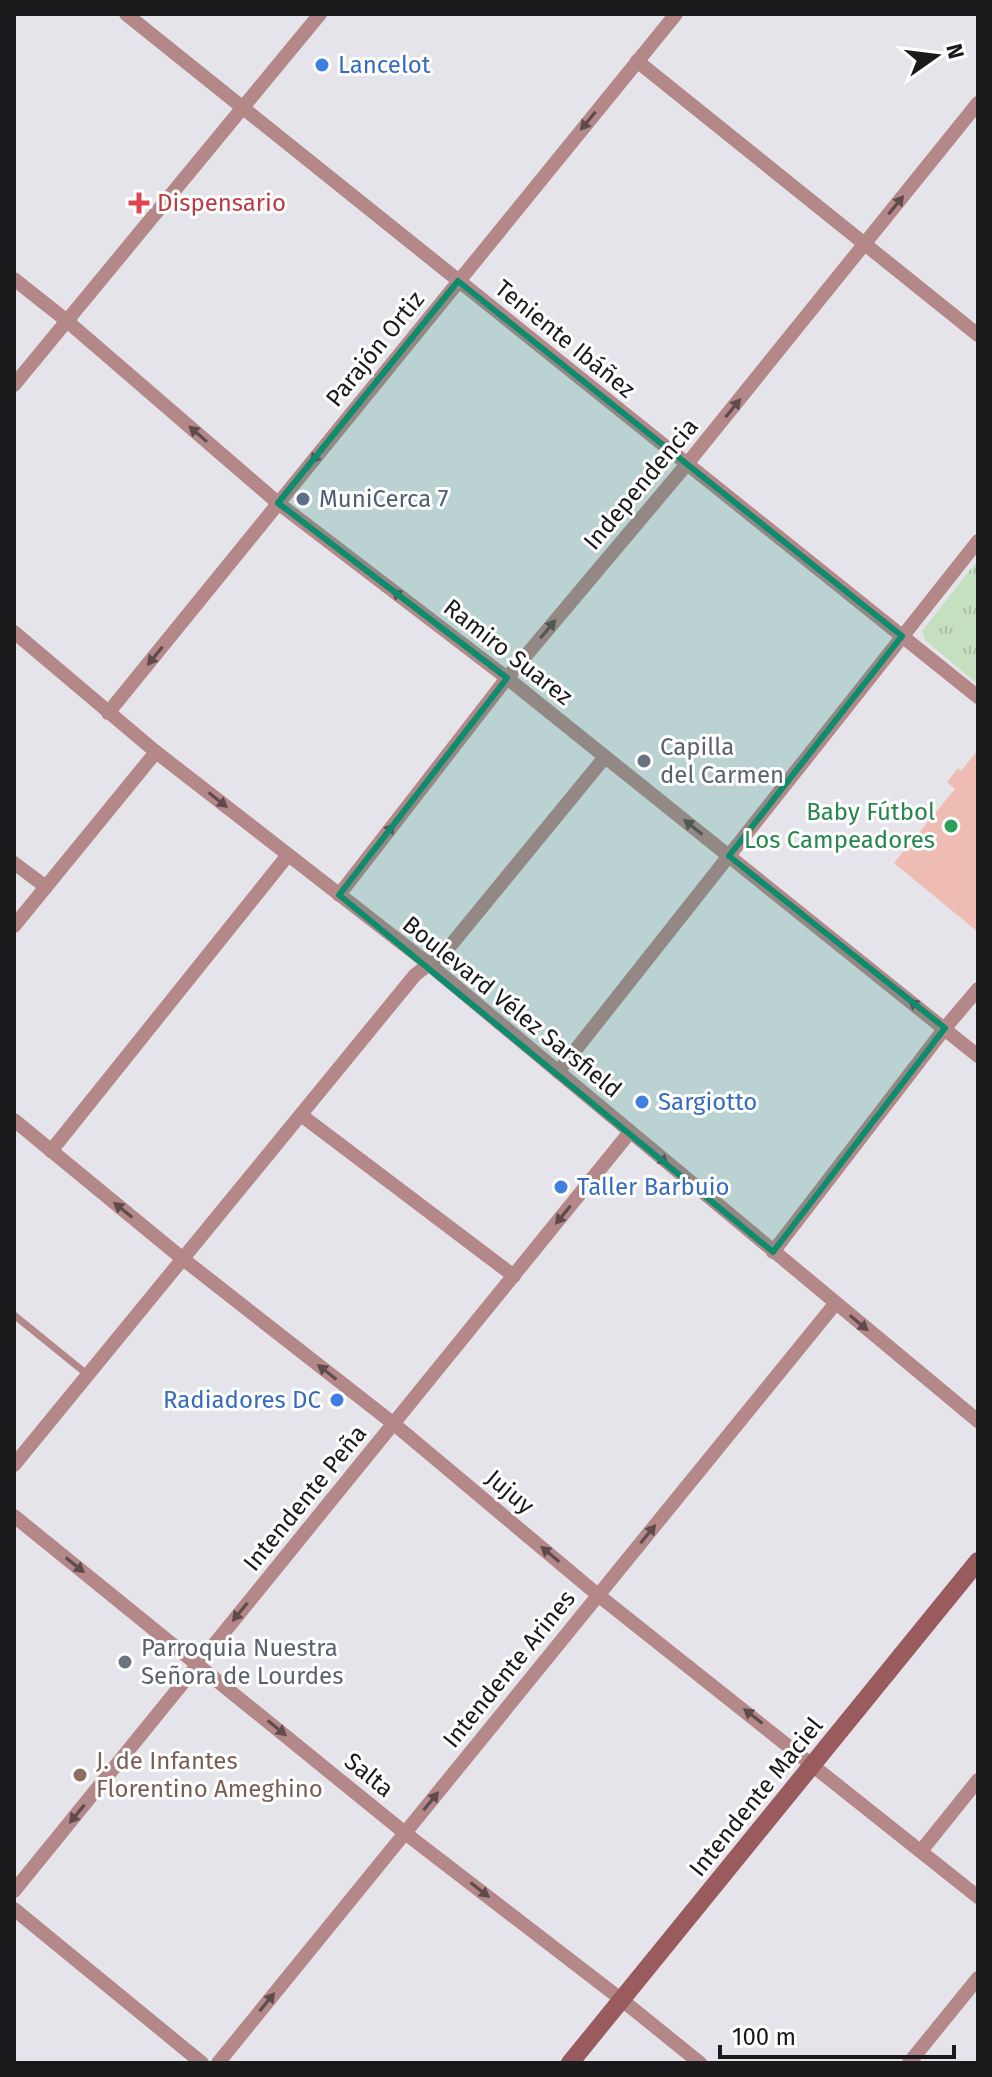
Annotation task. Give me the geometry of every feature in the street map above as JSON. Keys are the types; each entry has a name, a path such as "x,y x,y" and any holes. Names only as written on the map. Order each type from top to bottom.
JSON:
{"main road":[{"name":"Intendente Maciel","path":"570,2063 978,1561"}],"street":[{"name":"Teniente Ibáñez","path":"126,14 978,697"},
{"path":"14,385 320,14"},
{"name":"Parajón Ortiz","path":"108,713 676,14"},
{"path":"637,61 978,335"},
{"name":"Independencia","path":"339,895 507,678 687,464 978,103"},
{"name":"Ramiro Suarez","path":"14,279 278,503 507,678 978,1056"},
{"path":"558,1072 978,541"},
{"name":"Boulevard Vélez Sarsfield","path":"14,632 156,752 430,965 978,1421"},
{"path":"14,926 156,752"},
{"path":"14,1465 415,975 446,951 605,757"},
{"path":"51,1151 288,855"},
{"path":"14,863 46,887"},
{"path":"773,1252 978,989"},
{"path":"301,1115 514,1276"},
{"name":"Jujuy","path":"14,1120 183,1259 394,1424 598,1595 978,1897"},
{"name":"Intendente Peña","path":"14,1891 630,1132"},
{"name":"Intendente Arines","path":"218,2063 835,1304"},
{"name":"Salta","path":"14,1516 405,1833 700,2063"},
{"path":"921,1851 978,1780"},
{"path":"14,1909 202,2063"},
{"path":"909,2063 978,1978"}],"lane":[{"path":"14,1315 88,1375"}],"highlighted area":[{"path":"458,281 902,636 729,856 945,1028 773,1252 339,895 507,678 278,503"}],"green space":[{"path":"978,560 978,684 925,640 922,631"}],"building":[{"name":"Baby Fútbol Los Campeadores","path":"978,750 978,932 894,863 955,789 947,782 958,768 961,771"}],"place":[{"name":"Lancelot","path":"322,65"},
{"name":"Dispensario","path":"139,203"},
{"name":"MuniCerca 7","path":"303,499"},
{"name":"Capilla del Carmen","path":"644,761"},
{"name":"Baby Fútbol Los Campeadores","path":"951,826"},
{"name":"Sargiotto","path":"642,1102"},
{"name":"Taller Barbuio","path":"561,1187"},
{"name":"Radiadores DC","path":"337,1400"},
{"name":"Parroquia Nuestra Señora de Lourdes","path":"125,1662"},
{"name":"J. de Infantes Florentino Ameghino","path":"80,1775"}]}
